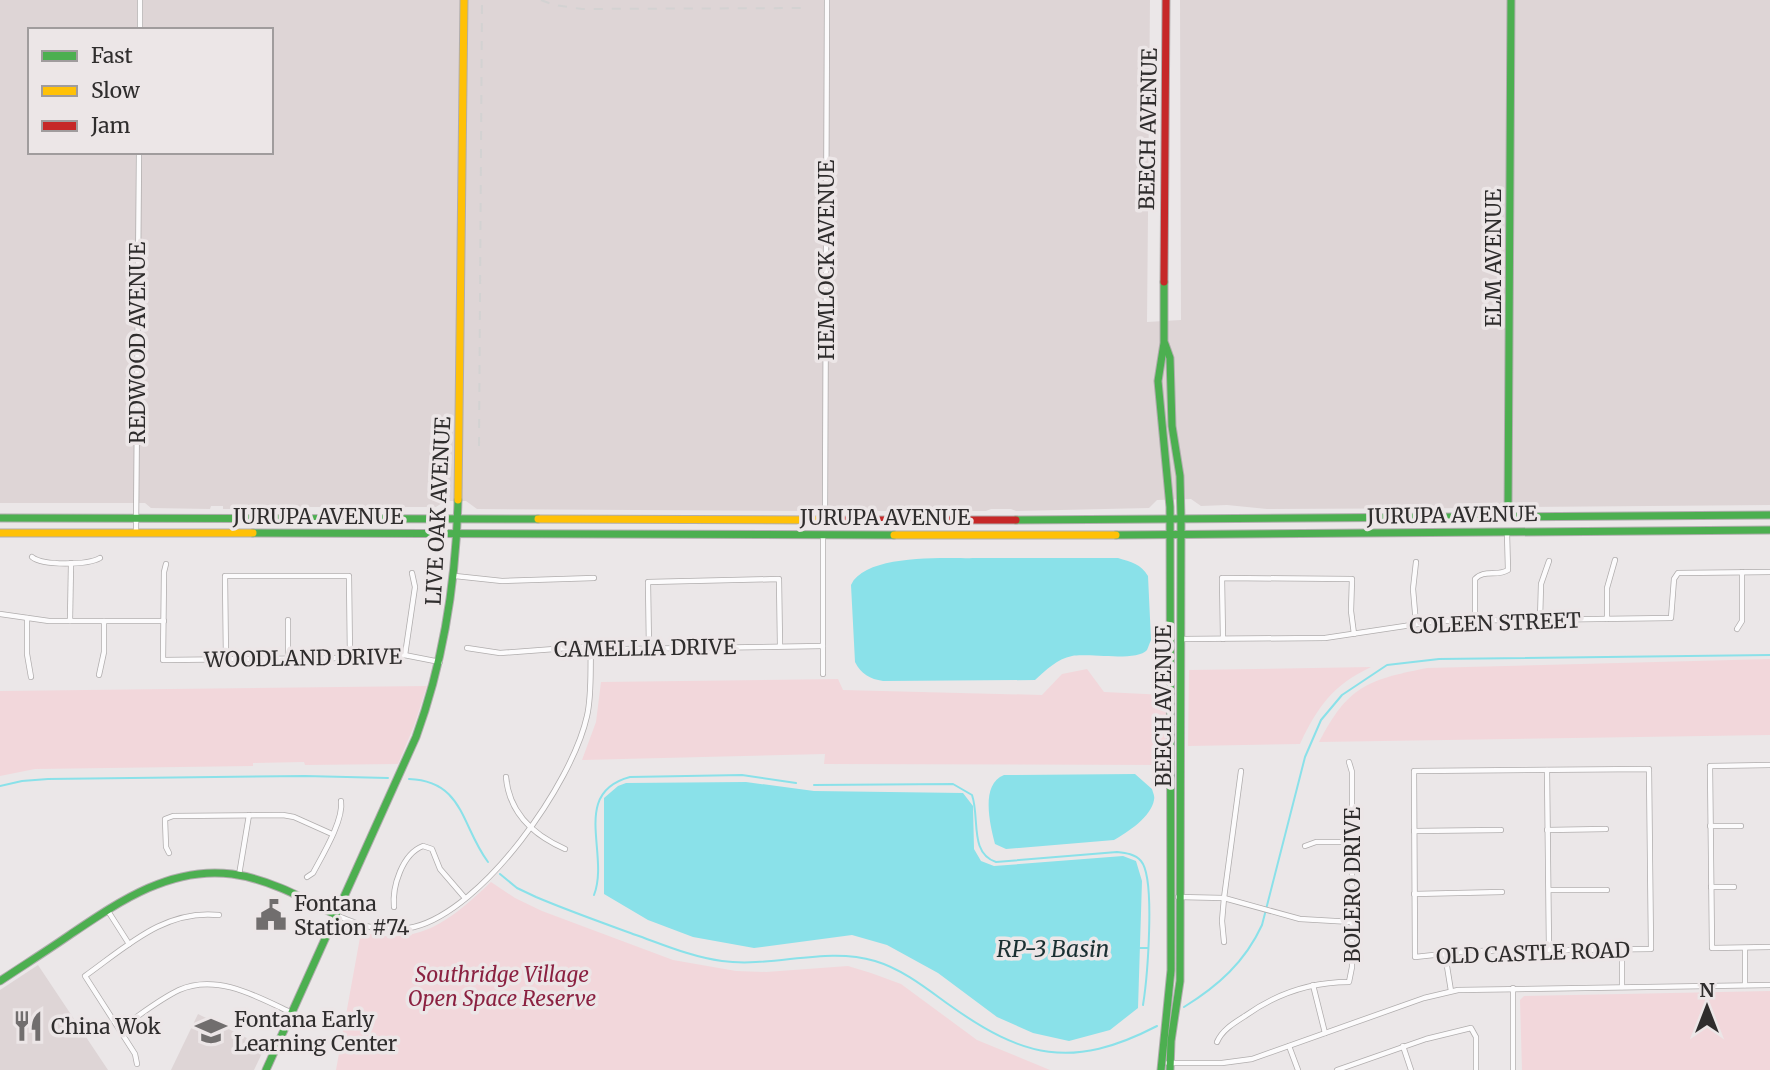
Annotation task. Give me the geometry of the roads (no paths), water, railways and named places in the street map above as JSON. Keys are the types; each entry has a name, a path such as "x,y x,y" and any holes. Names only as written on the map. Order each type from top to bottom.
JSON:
{"main road":[{"name":"LIVE OAK AVENUE","path":"267,1070 405,762 441,662 455,576 460,408 464,0"},
{"name":"BEECH AVENUE","path":"1161,1067 1171,978 1172,897 1169,475 1160,414 1159,358 1164,343 1166,0"},
{"name":"ELM AVENUE","path":"1508,516 1511,0"},
{"name":"BEECH AVENUE","path":"1164,343 1170,358 1172,426 1180,476 1181,519 1180,981 1170,1067"},
{"name":"JURUPA AVENUE","path":"0,518 825,520 1770,515"},
{"name":"JURUPA AVENUE","path":"0,533 1181,535 1770,530"},
{"path":"0,981 147,886 170,878 205,872 239,875 266,883 336,915"}],"street":[{"path":"140,0 140,28"},
{"name":"HEMLOCK AVENUE","path":"825,520 827,0"},
{"name":"REDWOOD AVENUE","path":"136,534 139,154"},
{"path":"1475,621 1475,579 1482,574 1503,573 1508,570 1507,532"},
{"path":"823,534 823,674"},
{"path":"32,557 37,561 71,563 93,562 100,558"},
{"path":"1607,619 1607,588 1615,560"},
{"path":"1540,620 1541,584 1549,561"},
{"path":"1416,562 1413,589 1416,624"},
{"path":"70,621 71,563"},
{"path":"0,614 48,621 164,621 166,564"},
{"path":"1737,629 1742,621 1742,572"},
{"name":"COLEEN STREET","path":"1180,639 1318,638 1416,624 1475,621 1671,618 1674,582 1678,573 1770,572"},
{"path":"405,654 415,587 412,573"},
{"path":"226,660 225,576 349,576 350,658"},
{"path":"455,576 497,581 594,578"},
{"path":"1223,639 1222,578 1352,579 1351,611 1354,634"},
{"path":"649,649 648,582 779,579 780,646"},
{"path":"27,618 27,654 31,677"},
{"path":"288,620 288,659"},
{"path":"99,675 104,652 104,621"},
{"name":"WOODLAND DRIVE","path":"164,621 163,660 350,658 405,654 441,662"},
{"name":"CAMELLIA DRIVE","path":"467,648 500,653 591,647 649,649 823,646"},
{"path":"336,915 372,928 407,928 444,915 498,866 531,828 553,795 585,726 589,705 591,647"},
{"name":"BOLERO DRIVE","path":"1217,1042 1222,1033 1259,1006 1288,992 1313,985 1349,982 1352,967 1352,772 1349,762"},
{"path":"1770,765 1710,766 1712,948 1770,947"},
{"name":"OLD CASTLE ROAD","path":"1414,894 1415,957 1651,948 1649,769 1547,770"},
{"path":"1502,892 1414,894 1414,771 1547,770 1549,950"},
{"path":"1224,942 1224,898 1241,771"},
{"path":"506,777 513,807 531,828 565,849"},
{"path":"307,877 313,873 332,834 342,807 341,801"},
{"path":"239,875 249,815"},
{"path":"169,853 166,847 165,819 173,816 290,816 332,834"},
{"path":"1710,826 1741,826"},
{"path":"1548,830 1606,829"},
{"path":"1414,831 1500,830"},
{"path":"1305,846 1316,842 1352,842"},
{"path":"394,907 393,897 400,873 417,848 423,846 432,849 440,869 465,898"},
{"path":"1711,887 1734,887"},
{"path":"1549,890 1607,890"},
{"path":"1172,897 1224,898 1312,921 1352,922"},
{"path":"108,910 129,944"},
{"path":"137,1064 135,1054 85,975 163,923 193,914 219,915"},
{"path":"1745,948 1745,985"},
{"path":"1622,950 1622,987"},
{"path":"1445,954 1451,991"},
{"path":"119,1029 175,992 205,984 238,989 293,1013"},
{"path":"1313,985 1325,1033"},
{"path":"1161,1067 1238,1061 1451,991 1770,985"},
{"path":"1513,988 1513,1070"},
{"path":"1337,1070 1447,1032 1473,1028 1476,1037 1476,1070"},
{"path":"1289,1046 1298,1070"},
{"path":"1403,1046 1411,1070"}],"water":[{"path":"1118,558 1135,564 1148,576 1151,640 1142,654 1067,657 1035,680 883,681 863,673 855,662 851,585 859,575 873,567 928,559"},
{"path":"1135,774 1152,789 1154,800 1144,818 1114,840 1006,849 995,844 989,816 989,796 997,780 1004,775"},
{"name":"RP-3 Basin","path":"746,782 814,791 963,793 973,806 974,849 981,861 994,866 1123,856 1136,861 1142,881 1138,1008 1110,1030 1069,1041 1033,1033 997,1017 938,973 887,945 852,935 754,948 693,937 648,920 604,894 604,798 618,786 626,783"}],"waterway":[{"path":"1184,1007 1208,991 1239,962 1262,925 1305,757 1321,720 1342,695 1387,665 1439,659 1770,655"},
{"path":"594,895 598,879 596,811 601,796 612,785 630,777 742,775 796,783"},
{"path":"0,786 48,779 305,776 388,778"},
{"path":"409,779 427,782 441,788 451,797 488,862"},
{"path":"814,785 953,784 972,795 979,843 982,851 996,862 1117,852 1136,857 1146,871 1149,907 1143,1005"},
{"path":"500,874 517,888 548,902 700,957 722,961 761,962 838,956 875,961 913,979 1000,1036 1049,1052 1073,1053 1099,1049 1157,1026"},
{"path":"1140,948 1148,948"}],"railway":[{"path":"479,446 482,0"},
{"path":"541,0 582,9 803,8"}],"place":[{"name":"Fontana Station #74","path":"271,915"},
{"name":"China Wok","path":"28,1026"},
{"name":"Fontana Early Learning Center","path":"211,1031"}],"park label":[{"name":"Southridge Village Open Space Reserve","path":"502,986"}]}
